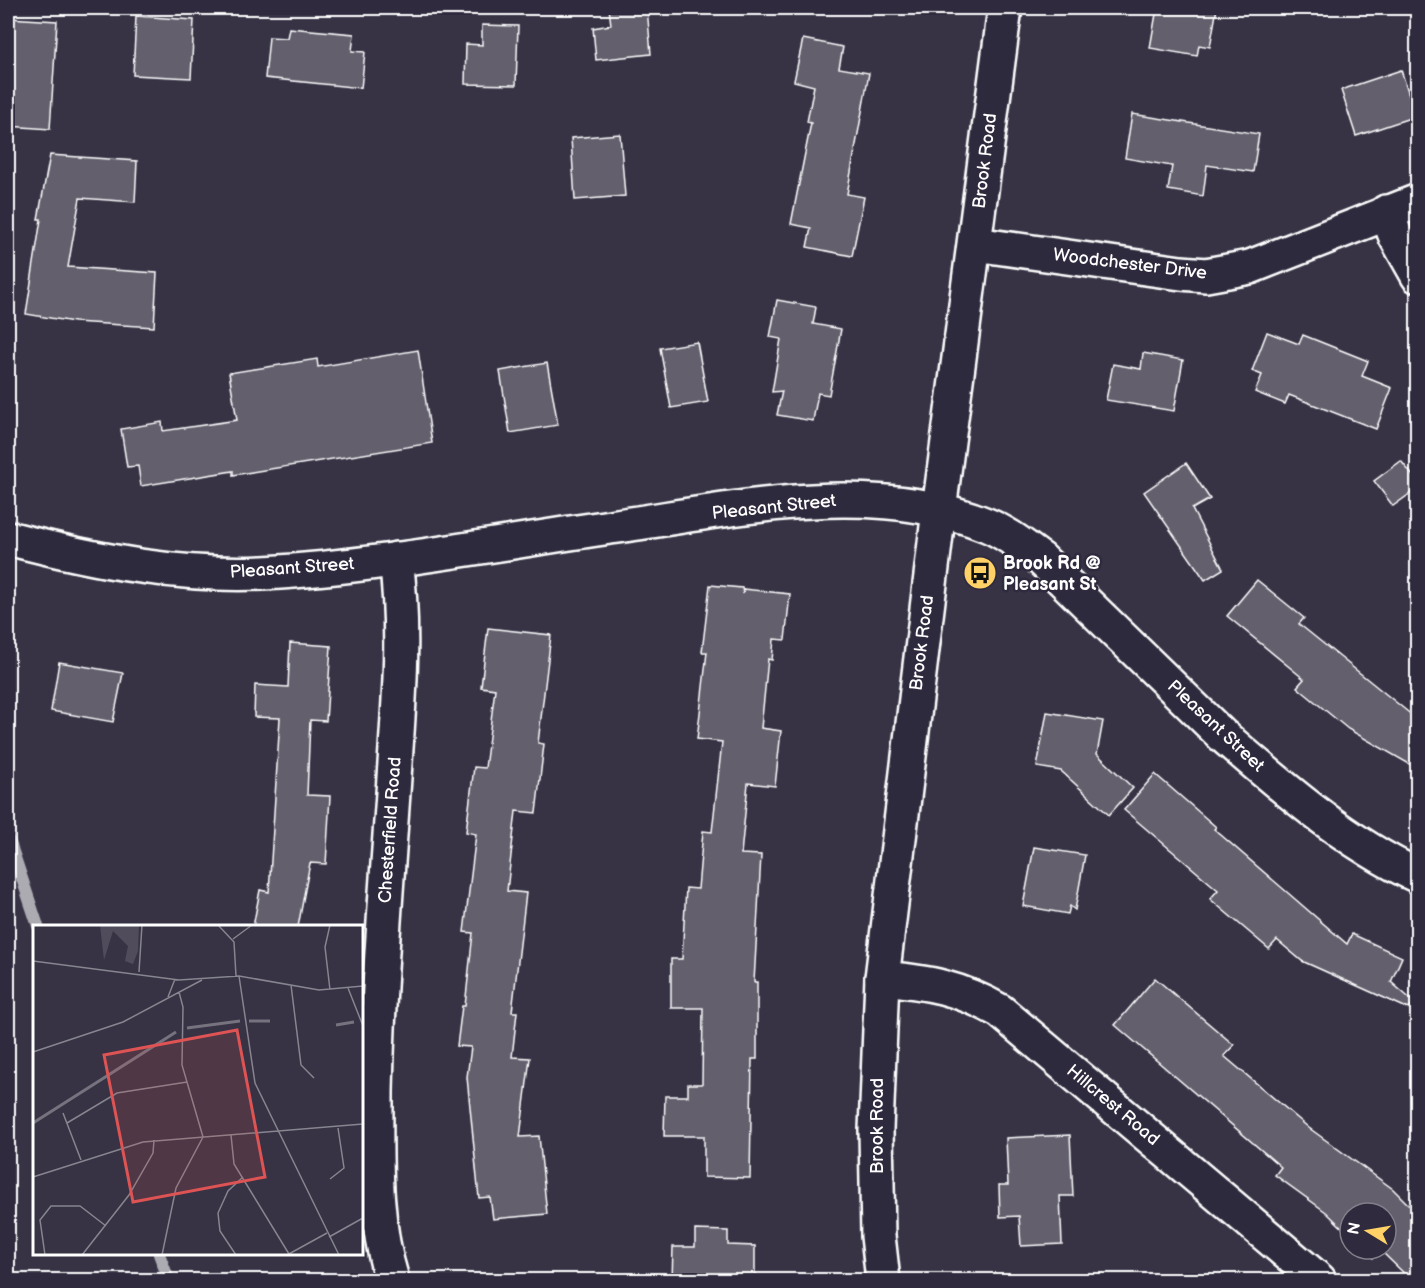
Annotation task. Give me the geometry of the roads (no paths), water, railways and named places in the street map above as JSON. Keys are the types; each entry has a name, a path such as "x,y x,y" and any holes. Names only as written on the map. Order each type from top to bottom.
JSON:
{"street":[{"name":"Brook Road","path":"883,1281 879,1236 876,1130 882,978 939,510 1005,8"},
{"name":"Woodchester Drive","path":"975,244 1206,275 1250,267 1418,201"},
{"path":"1386,212 1396,237 1418,276"},
{"name":"Pleasant Street","path":"8,538 87,557 152,568 196,572 277,572 396,559 739,509 808,502 869,500 939,510 989,526 1041,559 1252,762 1346,834 1374,853 1418,876"},
{"name":"Chesterfield Road","path":"392,1281 379,1231 376,1202 376,1128 379,992 402,660 400,593 396,559"},
{"name":"Hillcrest Road","path":"882,978 955,989 1000,1011 1319,1281"}],"waterway":[{"path":"8,837 38,925"},
{"path":"159,1255 169,1280"}],"place":[{"name":"Brook Rd @ Pleasant St","path":"980,573"}]}
